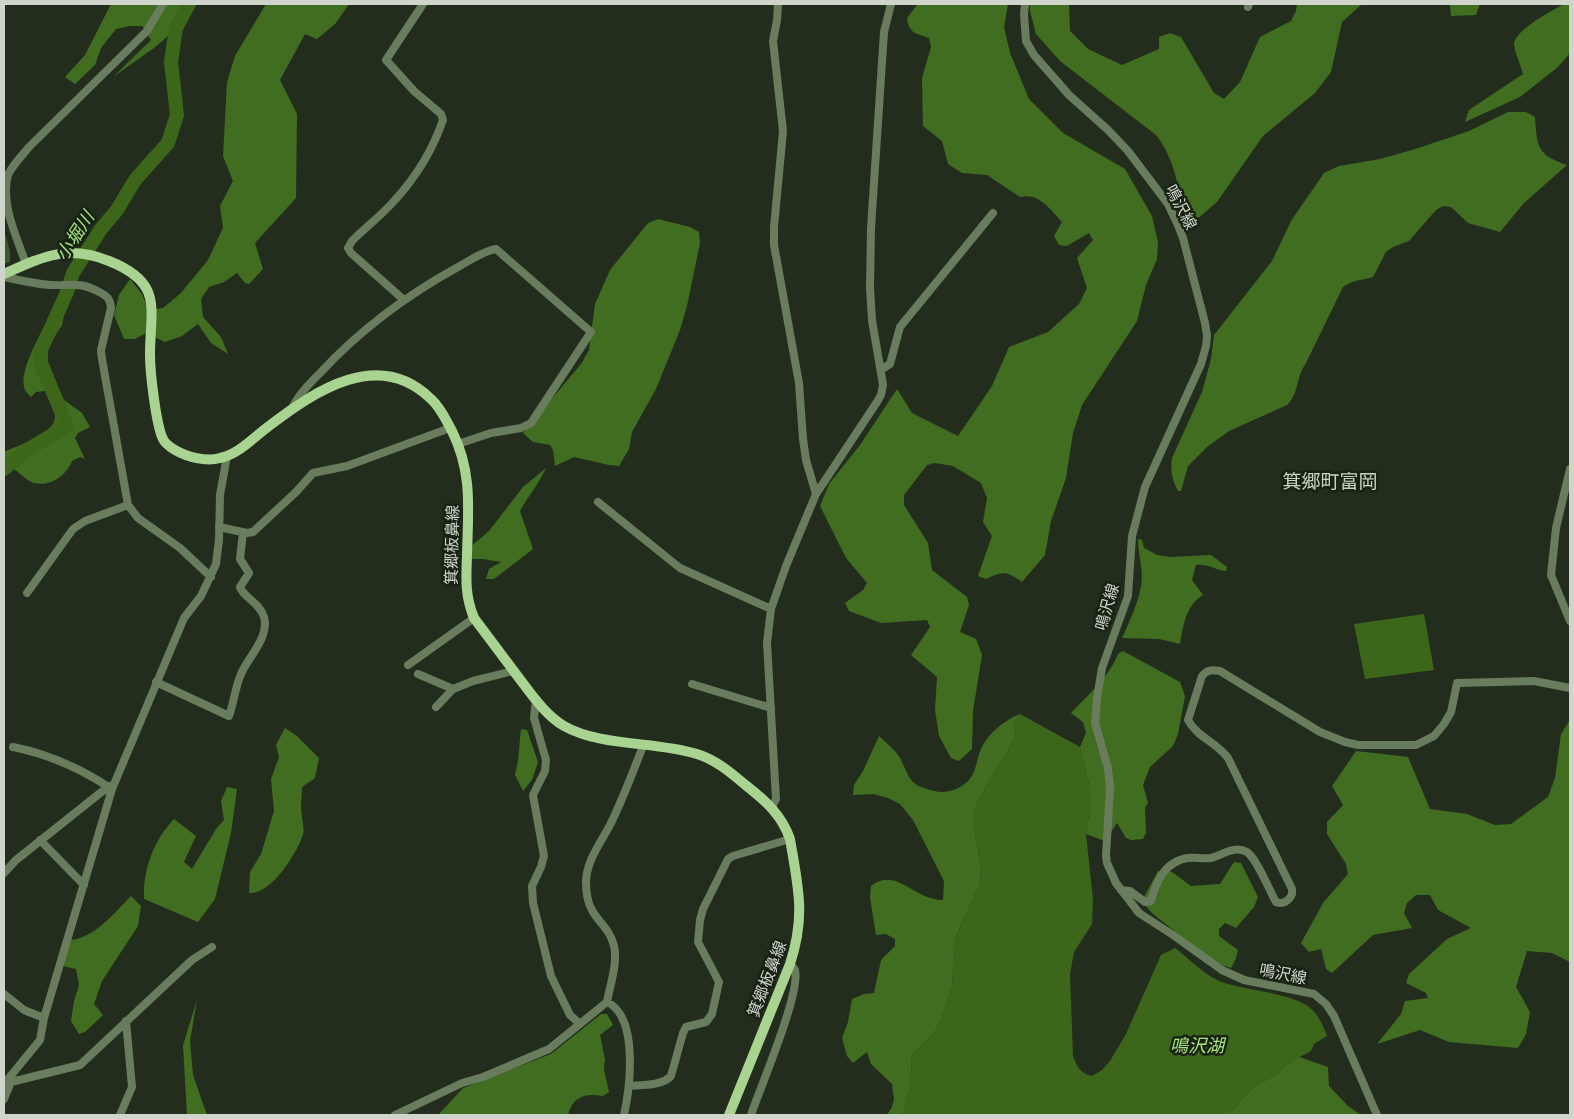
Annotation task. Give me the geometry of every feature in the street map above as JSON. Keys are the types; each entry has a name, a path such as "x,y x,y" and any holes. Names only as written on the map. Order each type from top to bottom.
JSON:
{"main road":[{"name":"箕郷板鼻線","path":"4,276 45,256 77,253 115,264 139,279 149,294 152,305 150,362 158,426 162,437 169,446 183,454 203,459 218,459 226,456 240,449 292,408 309,398 364,375 384,375 410,383 425,394 441,410 458,444 464,463 467,487 466,588 468,604 474,618 536,700 557,721 576,731 594,737 690,752 709,759 728,771 772,807 782,821 790,839 800,901 797,943 729,1115"}],"street":[{"path":"26,264 7,211 5,184 8,174 29,147 146,31 163,4"},
{"path":"404,300 351,254 348,248 352,241 406,187 432,145 443,120 442,114 414,91 386,60 423,4"},
{"path":"778,4 773,41 783,131 774,245 799,383 806,460 816,494"},
{"path":"772,807 776,799 768,643 771,609 786,566 816,494 881,395 883,385 882,369 870,307 870,228 884,32 890,4"},
{"name":"鳴沢線","path":"1025,4 1026,41 1034,55 1069,95 1128,151 1168,204 1182,238 1207,336 1201,364 1145,487 1132,536 1128,596 1102,668 1095,723 1108,768 1110,789 1106,855 1116,883 1139,913 1222,970 1244,980 1314,994 1326,1004 1334,1016 1377,1115"},
{"path":"882,369 890,364 900,327 993,213"},
{"path":"292,408 304,390 343,348 404,300 480,255 496,249 591,332 531,423 522,428 491,433 458,444"},
{"path":"4,276 50,285 77,284 88,286 108,296 111,308 101,350 128,505 138,518 180,548 211,577"},
{"path":"219,527 253,532 296,492 313,473 347,466 450,428"},
{"path":"4,1098 8,1081 40,1040 44,1018 84,885 110,788 184,618 201,596 211,577 219,540 220,494 226,456"},
{"path":"1570,469 1556,528 1550,575 1570,621"},
{"path":"598,502 680,568 771,609"},
{"path":"27,593 73,529 85,521 128,505"},
{"path":"156,682 229,716 242,673 262,636 265,623 262,612 240,587 249,574 240,560 244,532"},
{"path":"408,665 474,618"},
{"path":"1121,890 1130,891 1145,902 1151,901 1154,888 1166,868 1176,860 1212,858 1238,849 1247,852 1255,860 1276,902 1280,904 1286,902 1292,894 1292,889 1228,758 1223,751 1197,733 1188,720 1202,676 1206,672 1212,670 1220,671 1320,732 1358,745 1416,745 1434,736 1451,712 1457,682 1534,681 1570,688"},
{"path":"436,706 453,689 473,680 513,671"},
{"path":"418,674 453,689"},
{"path":"692,684 771,708"},
{"path":"536,700 534,718 546,760 545,771 533,795 544,856 532,886 533,904 551,976 570,1015 580,1024"},
{"path":"395,1115 462,1083 483,1077 549,1049 606,1002 612,979 615,957 614,946 609,932 591,910 586,879 590,863 610,824 644,744"},
{"path":"13,747 37,752 65,762 110,788"},
{"path":"4,873 40,840 110,788"},
{"path":"629,1086 653,1084 667,1080 671,1076 686,1027 706,1022 712,1014 718,982 698,942 700,920 728,859 790,839"},
{"path":"40,840 84,885"},
{"path":"8,1081 80,1065 192,960 212,947"},
{"path":"750,1115 789,1011 795,984 795,969 790,964"},
{"path":"4,994 24,1010 44,1018"},
{"path":"606,1002 609,1002 618,1013 624,1025 630,1062 629,1086 624,1115"},
{"path":"120,1115 132,1087 126,1021"}],"shaded area":[{"path":"111,4 185,4 168,36 113,77 151,40 142,26 116,29 101,48 95,65 75,84 65,77 85,55"},
{"path":"266,4 349,4 336,23 317,39 305,34 280,80 297,114 296,198 255,243 263,269 249,284 245,283 237,273 224,282 209,287 201,299 203,317 221,337 228,354 211,343 198,324 182,336 165,342 146,333 135,339 124,339 114,315 119,295 130,279 142,294 148,310 163,308 181,293 208,260 223,228 220,206 233,181 223,156 227,82 235,56"},
{"path":"1008,4 1004,27 1010,53 1029,99 1063,133 1125,169 1152,216 1158,242 1157,259 1146,285 1137,321 1082,405 1073,433 1066,478 1051,521 1045,555 1022,582 1005,573 986,579 978,576 992,536 983,522 987,498 981,483 953,466 935,463 927,465 904,495 904,505 928,543 932,570 967,597 969,605 960,632 976,639 982,655 973,711 972,749 959,761 951,758 939,736 935,710 937,677 911,655 930,627 927,620 881,623 849,611 845,603 863,590 867,583 846,558 820,506 829,484 860,445 897,389 912,413 958,436 992,386 1009,347 1048,332 1079,304 1087,288 1077,258 1093,240 1089,233 1067,246 1059,245 1054,236 1062,222 1044,203 1033,197 1020,197 987,175 962,173 948,164 942,141 923,126 922,78 931,47 929,38 911,30 907,18 917,5"},
{"path":"1030,4 1069,4 1070,31 1088,49 1122,65 1159,49 1159,37 1170,33 1181,37 1214,93 1224,99 1240,82 1260,37 1291,21 1297,4 1362,4 1342,22 1331,72 1315,93 1263,136 1217,202 1196,220 1185,223 1172,166 1163,145 1156,135 1060,61 1036,34"},
{"path":"1450,4 1480,4 1476,15 1451,16"},
{"path":"1564,4 1570,4 1570,53 1558,67 1520,97 1465,122 1469,110 1523,74 1514,45 1515,39 1526,27"},
{"path":"1508,112 1526,112 1535,117 1540,148 1550,158 1567,165 1524,203 1500,232 1468,223 1451,207 1443,206 1436,210 1409,241 1386,252 1373,277 1343,287 1302,370 1291,401 1287,405 1229,431 1207,447 1188,466 1181,491 1178,491 1172,475 1172,458 1202,392 1211,359 1214,335 1272,261 1291,221 1324,173 1339,166 1380,159 1412,150 1469,131"},
{"path":"658,219 690,227 699,232 700,243 680,330 656,389 632,432 629,449 619,466 574,457 555,466 553,450 550,445 533,442 523,433 581,364 589,350 595,304 610,270 648,223"},
{"path":"4,230 10,251 10,262 4,264"},
{"path":"63,298 66,304 62,325 47,348 45,362 58,393 64,400 82,413 90,427 78,433 75,438 85,459 80,457 72,461 62,476 51,482 40,484 26,479 14,469 4,475 4,452 42,434 53,424 55,418 54,411 45,391 36,392 31,397 25,388 24,378 35,344 56,302"},
{"path":"546,468 520,511 533,549 494,579 486,579 489,569 501,562 470,559 469,548 489,531 523,487"},
{"path":"1138,539 1142,540 1144,548 1157,555 1170,557 1211,555 1227,567 1226,571 1204,565 1196,565 1192,580 1203,595 1197,599 1189,610 1184,623 1180,644 1159,639 1122,638 1140,593 1142,575"},
{"path":"1123,651 1180,682 1185,696 1178,734 1173,746 1150,767 1143,785 1148,803 1145,808 1146,833 1143,839 1131,840 1126,838 1117,823 1107,838 1102,840 1086,834 1090,807 1089,785 1080,747 1086,733 1083,722 1071,713 1098,685 1118,654"},
{"path":"1020,714 1014,724 1016,737 977,802 974,815 975,834 981,863 980,884 956,936 952,988 941,1021 934,1033 912,1055 910,1090 903,1115 887,1115 894,1099 892,1084 871,1064 867,1052 853,1063 847,1056 842,1038 848,1022 852,999 864,994 874,993 881,960 895,946 895,939 886,934 876,935 870,897 871,886 880,881 889,880 933,899 943,900 944,881 913,820 900,804 873,794 853,795 854,785 863,771 879,736 898,755 915,784 937,792 956,789 970,779 982,746 990,735 1002,724"},
{"path":"1570,720 1570,962 1552,953 1527,951 1516,987 1530,1012 1526,1034 1518,1048 1449,1042 1420,1030 1377,1044 1401,1014 1405,1001 1428,998 1426,993 1406,983 1409,974 1447,939 1471,928 1438,910 1430,895 1416,895 1407,903 1404,913 1412,928 1373,935 1332,973 1326,969 1321,949 1309,952 1301,943 1323,903 1348,874 1346,864 1327,834 1327,822 1343,805 1332,786 1356,751 1408,757 1430,809 1467,814 1495,825 1511,824 1548,797 1555,778 1561,734"},
{"path":"285,728 297,736 319,758 315,778 302,787 303,835 289,862 274,880 257,892 249,893 250,872 261,854 274,811 271,779 279,757 276,745"},
{"path":"521,729 527,730 538,762 532,780 523,791 515,775"},
{"path":"227,787 237,789 231,833 215,899 198,922 144,899 145,877 151,856 167,827 174,819 196,836 184,862 192,869 216,829 224,820 221,801"},
{"path":"1234,862 1241,863 1258,897 1254,907 1236,928 1225,923 1219,929 1219,936 1238,950 1231,968 1213,962 1152,913 1144,904 1143,899 1158,871 1172,872 1191,886 1220,884"},
{"path":"131,896 141,906 138,926 102,981 94,1004 103,1015 85,1032 79,1034 71,1021 79,985 76,969 63,966 71,940 80,938 96,929 111,917"},
{"path":"197,1000 190,1041 193,1075 207,1115 187,1115 183,1045"},
{"path":"601,1014 607,1014 613,1025 600,1035 605,1060 604,1070 609,1092 603,1096 591,1095 581,1097 573,1104 568,1115 438,1115 463,1088 551,1054"},
{"path":"1299,1057 1328,1067 1329,1086 1348,1106 1361,1115 1227,1115 1254,1087 1278,1073 1285,1065"}],"water":[{"path":"1424,614 1434,670 1365,679 1354,624"},
{"name":"鳴沢湖","path":"1020,714 1080,747 1089,785 1090,807 1086,834 1093,900 1092,924 1074,952 1070,974 1073,1056 1080,1069 1085,1074 1092,1076 1102,1070 1110,1061 1126,1034 1161,955 1175,948 1219,981 1291,998 1309,1007 1318,1016 1327,1036 1314,1044 1311,1051 1285,1065 1278,1073 1254,1087 1227,1115 903,1115 910,1090 912,1055 934,1033 941,1021 952,988 956,936 980,884 981,863 975,834 974,815 977,802 1016,737 1014,724"}],"waterway":[{"name":"小堀川","path":"4,469 24,452 67,426 41,363 41,350 67,292 73,273 101,229 117,210 135,180 168,143 177,115 171,62 176,28 189,4"}],"district":[{"name":"箕郷町富岡","path":"1330,481"}]}
